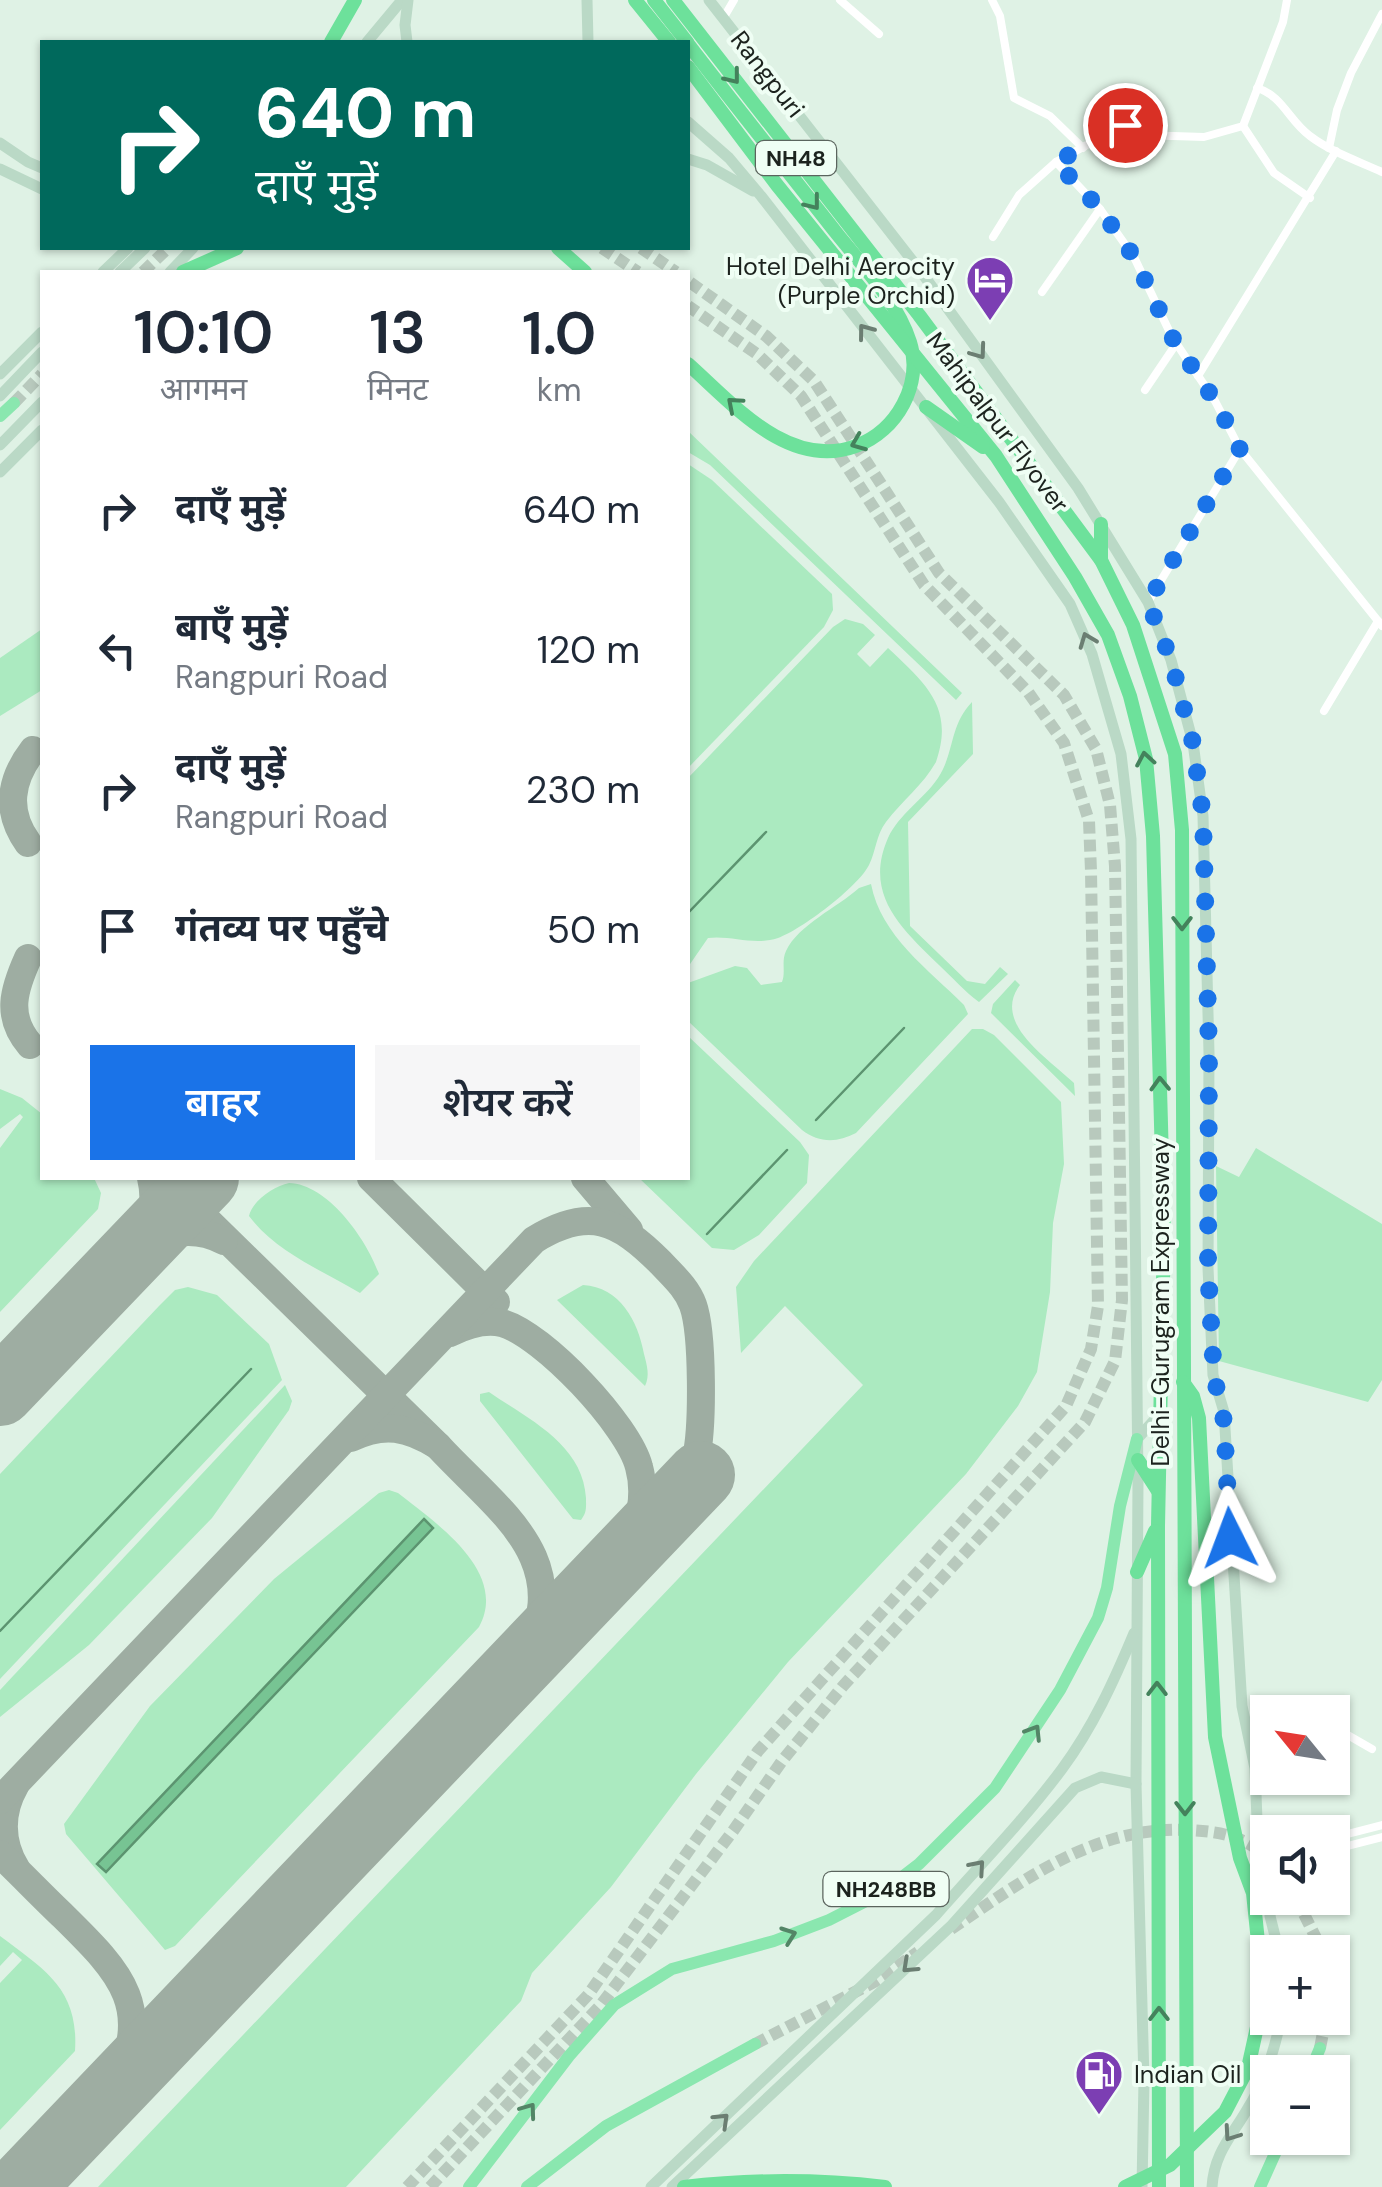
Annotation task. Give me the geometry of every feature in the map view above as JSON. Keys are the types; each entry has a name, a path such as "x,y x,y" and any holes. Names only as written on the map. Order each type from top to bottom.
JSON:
{"highway":[{"path":"332,40 355,0"},
{"path":"634,0 667,40"},
{"path":"654,0 685,40"},
{"name":"Mahipalpur Flyover","path":"674,0 919,315 1101,560"},
{"path":"690,47 874,280 908,336 913,362 905,400 891,422 871,439 833,451 807,450 782,440 755,423 690,366"},
{"name":"Mahipalpur Flyover","path":"690,70 776,185 996,456"},
{"path":"200,269 233,250"},
{"path":"560,250 584,270"},
{"path":"0,416 14,403"},
{"path":"926,408 996,456"},
{"name":"Delhi-Gurugram Expressway","path":"996,456 1108,634 1130,696 1146,759 1153,836 1164,1232 1158,1492 1158,2187"},
{"path":"1101,524 1101,560"},
{"name":"Delhi-Gurugram Expressway","path":"1101,560 1133,624 1175,754 1182,830 1186,2187"},
{"path":"1126,2187 1170,2165 1224,2112 1248,2068 1260,2018 1261,1971 1252,1893 1240,1858 1215,1737 1198,1418 1193,1396 1183,1382"},
{"name":"NH248BB","path":"469,2187 568,2056 614,2005 672,1968 774,1941 880,1894 919,1864 995,1788 1060,1690 1098,1618 1137,1439"},
{"path":"1138,1460 1158,1492"},
{"path":"1137,1572 1158,1526"},
{"path":"527,2187 606,2126 755,2044"},
{"path":"1317,2055 1320,2048"},
{"path":"1260,2187 1274,2155"},
{"path":"684,2187 760,2180 885,2187"}],"main road":[{"path":"404,40 405,0"},
{"path":"369,40 405,0"},
{"path":"587,0 588,40"},
{"name":"Rangpuri","path":"709,0 922,273 1101,524 1148,602 1171,660 1193,743 1203,816 1209,1053 1208,1268 1214,1376 1224,1421 1241,1693 1255,1768 1258,1815"},
{"path":"690,124 729,158 761,196 1000,502 1070,604 1092,654 1121,754 1131,839 1142,2187"},
{"path":"0,143 40,167"},
{"path":"690,160 708,165 761,196"},
{"path":"0,168 40,187"},
{"path":"104,270 126,250"},
{"path":"122,270 142,250"},
{"path":"172,270 190,250"},
{"path":"0,374 40,334"},
{"path":"0,396 40,354"},
{"path":"0,445 40,404"},
{"path":"0,472 40,432"},
{"path":"1137,1439 1160,1414"},
{"path":"651,2187 936,1915 976,1869 1070,1756 1111,1687 1137,1626"},
{"path":"672,2187 952,1925 1075,1788 1101,1776 1136,1784"},
{"path":"1212,2187 1213,2168 1221,2147 1250,2107 1277,2035"}],"street":[{"path":"724,16 734,0"},
{"path":"840,0 880,34"},
{"path":"992,0 1000,16 1014,98 1050,116 1083,148"},
{"path":"1243,126 1283,22 1287,0"},
{"path":"1198,376 1310,198 1333,150 1336,110 1350,73 1382,14"},
{"path":"1257,88 1276,97 1302,130 1333,150 1382,172"},
{"path":"993,237 1019,195 1056,162 1125,125 1141,136 1204,138 1243,126"},
{"path":"1243,126 1274,174 1310,198"},
{"path":"1056,162 1100,209 1134,257 1176,344 1240,448 1380,624 1324,710"},
{"path":"1042,292 1100,209"},
{"path":"1145,390 1176,344"},
{"path":"1148,602 1240,448"},
{"path":"1350,1736 1372,1749"},
{"path":"1350,1833 1382,1825"},
{"path":"1350,1845 1382,1837"}],"shaded area":[{"path":"690,433 962,693 956,700 710,465 690,453"},
{"path":"690,465 712,480 832,594 833,610 824,627 690,766"},
{"path":"845,619 863,624 875,635 857,654 870,667 888,648 924,685 939,711 942,726 936,762 886,822 863,874 828,907 778,938 708,938 690,964 690,776"},
{"path":"40,630 40,691 0,716 0,658"},
{"path":"972,702 973,754 908,822 910,926 967,981 985,984 1000,967 1008,974 979,1002 900,924 883,894 880,877 888,838 938,778 959,720"},
{"path":"871,884 876,903 895,936 964,1005 968,1014 856,1133 842,1139 822,1139 802,1130 690,1023 690,982 735,966 747,968 761,985 782,982 786,951 792,942 859,888"},
{"path":"1015,980 1020,985 1013,999 1018,1026 1038,1051 1074,1083 1075,1096 991,1013 993,1004"},
{"path":"972,1029 994,1035 1061,1102 1064,1164 1053,1223 1050,1292 1037,1372 1018,1406 966,1474 788,1662 696,1774 611,1887 532,1973 521,2001 346,2187 98,2187 863,1385 785,1306 741,1353 736,1287 754,1261"},
{"path":"690,1038 809,1155 807,1183 759,1235 734,1250 712,1248 641,1180 690,1180"},
{"path":"0,1089 22,1098 40,1112 40,1180 95,1180 101,1193 98,1209 0,1312 0,1148 23,1117 20,1114 0,1129"},
{"path":"1256,1148 1382,1224 1382,1380 1368,1402 1219,1361 1216,1166 1239,1177"},
{"path":"289,1183 318,1193 356,1231 379,1274 360,1293 286,1250 249,1216 264,1195"},
{"path":"583,1285 607,1292 632,1318 647,1366 645,1386 557,1300"},
{"path":"188,1287 217,1295 269,1344 282,1380 0,1679 0,1474 175,1290"},
{"path":"285,1385 292,1401 289,1410 212,1518 89,1645 0,1717 0,1690"},
{"path":"489,1392 551,1435 575,1462 586,1498 581,1520 573,1519 480,1401 480,1394"},
{"path":"389,1490 448,1534 477,1568 486,1607 479,1627 175,1946 165,1950 66,1834 64,1824 150,1706 274,1579 379,1493"},
{"path":"424,1519 433,1528 106,1872 97,1864"},
{"path":"0,1936 45,1971 65,1996 75,2030 75,2051 0,2130 0,1983 22,1960 13,1952 0,1966"}],"waterway":[{"path":"690,911 766,832"},
{"path":"816,1120 904,1028"},
{"path":"707,1234 787,1150"},
{"path":"0,1631 251,1369"}],"taxiway":[{"path":"28,843 16,819 13,796 19,773 33,750"},
{"path":"28,958 14,1002 17,1024 30,1045"},
{"path":"135,1251 151,1216 151,1180"},
{"path":"166,1180 438,1446"},
{"path":"373,1180 496,1302"},
{"path":"587,1180 629,1230"},
{"path":"0,1800 534,1240 553,1229 587,1221 616,1228 661,1263 690,1299 699,1336 700,1425 695,1464 678,1499"},
{"path":"136,1249 179,1233 201,1233 224,1241"},
{"path":"450,1333 489,1322 519,1331 561,1363 602,1406 632,1449 639,1467 641,1509 629,1550"},
{"path":"351,1438 385,1428 427,1440 438,1446 507,1517 537,1566 542,1594 538,1625 524,1661"},
{"path":"15,1786 4,1827 7,1848 16,1868"},
{"path":"0,1854 101,1955 126,1994 131,2038 110,2094"}],"runway":[{"path":"0,1392 203,1180"},
{"path":"21,2187 701,1475"}],"tunnel":[{"path":"145,270 166,250"},
{"path":"605,250 635,270"},
{"path":"644,250 673,270"},
{"path":"430,2187 600,2006 782,1761 843,1686 1085,1422 1115,1361 1122,1300 1115,866 1110,805 1096,749 1064,695 939,573 814,381 766,336 690,282"},
{"path":"407,2187 588,1995 758,1751 1066,1406 1091,1349 1098,1306 1089,821 1064,743 1028,692 924,585 801,396 757,354 690,307"},
{"path":"14,403 40,376"},
{"path":"951,1929 1034,1874 1123,1836 1190,1830 1232,1836 1250,1846"},
{"path":"1304,1915 1314,1935"},
{"path":"755,2044 876,1981 918,1952"},
{"path":"1320,2048 1323,2035"}],"place":[{"name":"Hotel Delhi Aerocity (Purple Orchid)","path":"990,322"},
{"name":"Indian Oil","path":"1099,2116"}],"route":[{"path":"1125,125 1056,162 1100,209 1134,257 1172,337 1215,401 1240,448 1148,602 1171,660 1193,743 1203,816 1209,1053 1208,1268 1214,1376 1224,1412 1230,1538"}]}
